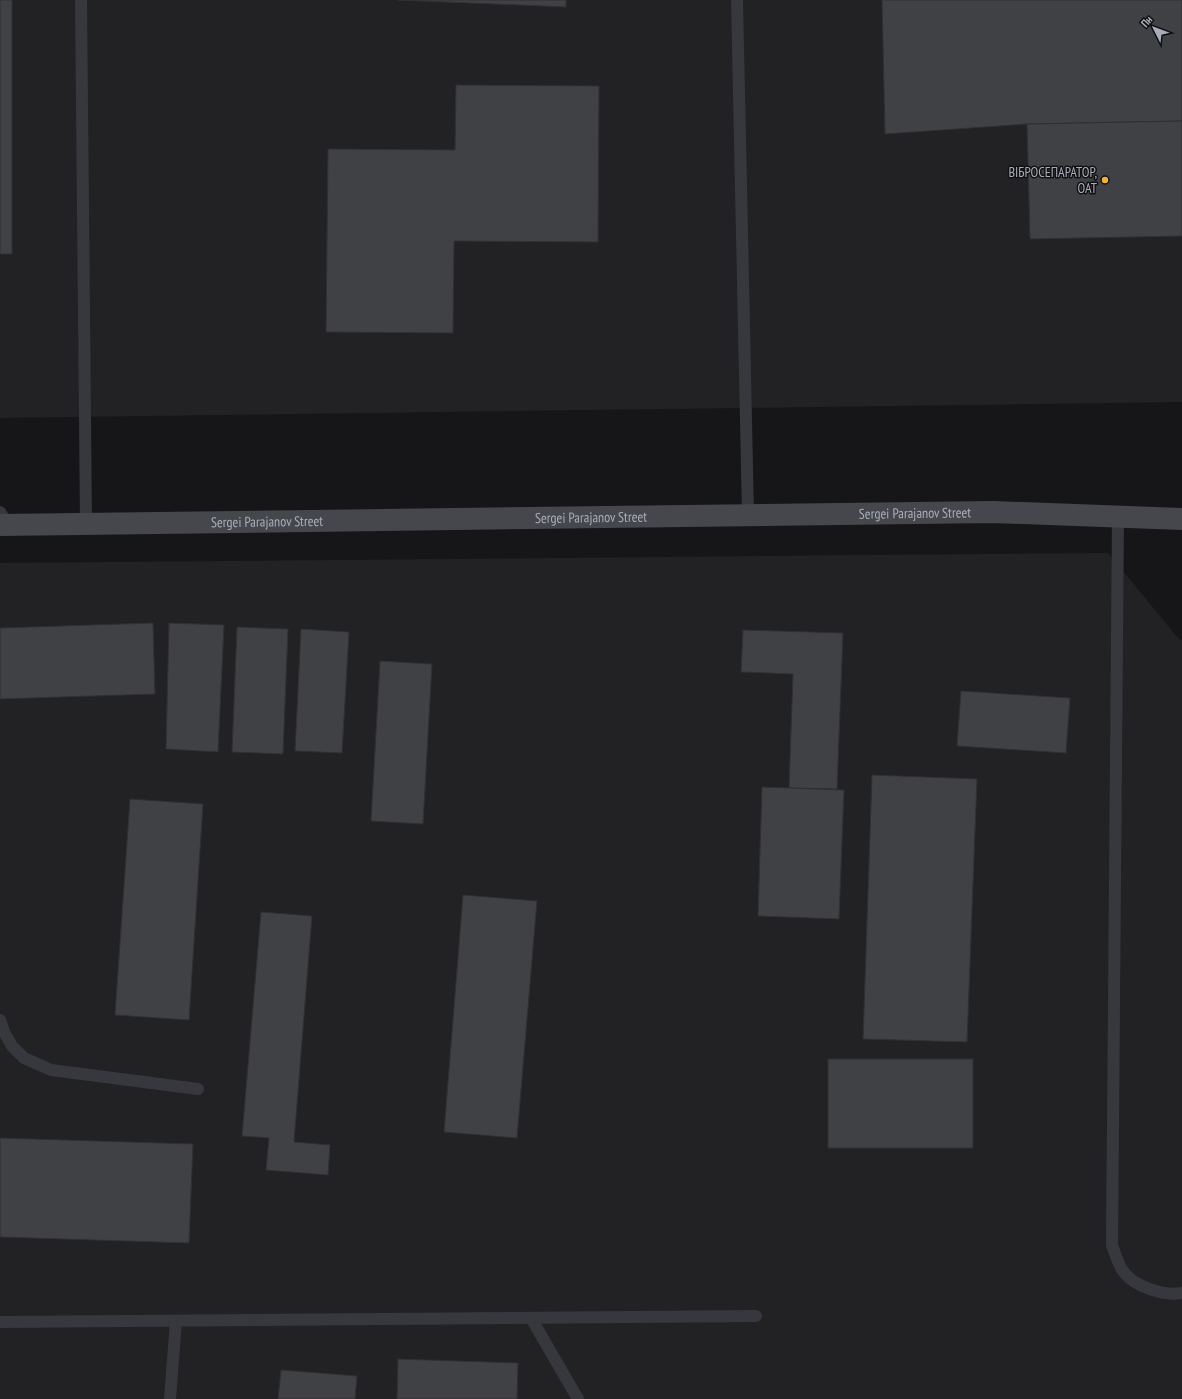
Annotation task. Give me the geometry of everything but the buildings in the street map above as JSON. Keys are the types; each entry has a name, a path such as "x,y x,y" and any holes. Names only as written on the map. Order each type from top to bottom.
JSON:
{"main road":[{"name":"Sergei Parajanov Street","path":"3,521 86,524 993,512 1182,519"}],"lane":[{"path":"81,0 86,524"},
{"path":"737,0 748,515"},
{"path":"1118,517 1112,1245 1123,1272 1138,1284 1158,1293 1182,1293"},
{"path":"0,1020 4,1032 12,1046 24,1058 50,1070 198,1089"},
{"path":"0,1322 756,1316"},
{"path":"531,1318 578,1399"},
{"path":"170,1399 176,1321"}],"shaded area":[{"path":"0,0 1182,0 1182,402 0,418"},
{"path":"1108,553 1179,639 1182,640 1182,1399 0,1399 0,563"}],"place":[{"name":"ВІБРОСЕПАРАТОР, ОАТ","path":"1105,180"}]}
